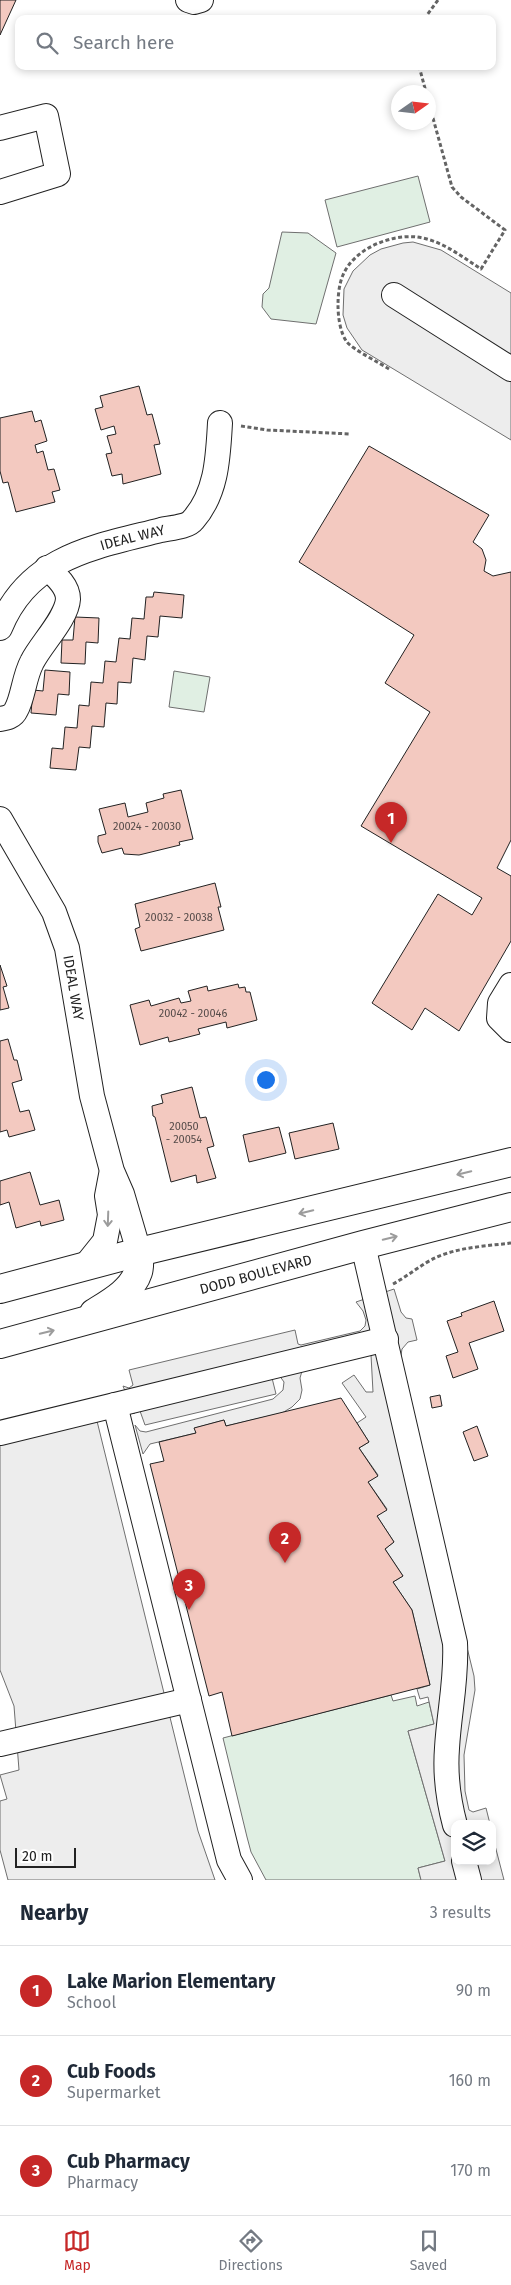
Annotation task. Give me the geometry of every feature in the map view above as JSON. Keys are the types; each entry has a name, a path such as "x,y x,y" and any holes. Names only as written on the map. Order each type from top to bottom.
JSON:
{"main road":[{"path":"4,1289 139,1252 511,1162"},
{"name":"DODD BOULEVARD","path":"0,1344 363,1245 511,1207"},
{"path":"73,1325 110,1303 130,1287 138,1272 139,1252"}],"street":[{"path":"188,0 194,2 201,0"},
{"path":"0,128 46,116 58,174 0,192"},
{"path":"394,295 511,369"},
{"name":"IDEAL WAY","path":"0,628 18,596 31,580 47,568 86,550 192,522 205,504 217,470 220,423"},
{"path":"0,720 10,717 16,710 25,676 65,612 68,600 67,591 59,579 47,568"},
{"name":"IDEAL WAY","path":"0,819 54,912 67,948 90,1086 112,1171 122,1194 139,1252"},
{"path":"511,985 500,1003 499,1018 511,1030"},
{"name":"IDEAL WAY","path":"85,1266 105,1241 110,1215 107,1196 112,1171"},
{"path":"363,1245 455,1643 456,1673 447,1747 446,1772 454,1820"},
{"path":"0,1433 386,1339"},
{"path":"115,1405 229,1860 240,1880"},
{"path":"0,1744 189,1700"},
{"path":"465,1865 469,1880"}],"path":[{"path":"427,15 438,0"},
{"path":"420,70 424,85"},
{"path":"389,369 347,342 338,317 338,296 343,274 354,259 371,246 392,239 416,237 442,244 481,269 505,230 461,197 452,187 436,129"},
{"path":"220,423 267,430 350,434"},
{"path":"385,1288 411,1275 437,1257 466,1249 511,1243"}],"green space":[{"path":"418,176 430,222 337,247 325,200"},
{"path":"282,232 308,233 336,253 316,324 271,319 262,307 263,294 269,288"},
{"path":"174,671 210,677 204,712 169,707"},
{"path":"391,1695 393,1701 415,1696 417,1706 429,1702 434,1724 408,1731 445,1861 418,1868 421,1880 266,1880 251,1852 223,1738"}],"shaded area":[{"path":"413,242 441,250 511,293 511,440 362,350 347,328 343,315 344,289 353,271 370,255 381,249"},
{"path":"394,1289 401,1312 406,1318 412,1319 417,1340 408,1342 402,1349 400,1361 404,1390 474,1676 475,1690 464,1755 465,1791 469,1810 473,1812 486,1808 489,1820 451,1820 451,1865 496,1865 496,1849 504,1880 421,1880 418,1868 445,1861 408,1731 434,1724 428,1697 420,1699 417,1689 430,1685 412,1610 393,1582 403,1576 385,1549 394,1542 377,1516 387,1509 368,1482 378,1475 359,1448 369,1442 357,1423 366,1417 342,1383 354,1375 366,1392 373,1392 371,1355 302,1371 300,1399 282,1413 226,1426 224,1420 195,1428 196,1433 150,1444 143,1454 135,1425 140,1431 146,1432 273,1399 283,1390 284,1382 279,1375 272,1378 276,1394 145,1425 140,1411 134,1412 134,1414 123,1386 129,1388 133,1385 129,1370 295,1330 298,1344 301,1345 360,1331 365,1326 366,1320 363,1311 356,1302"},
{"path":"96,1417 198,1831 215,1880 8,1880 0,1850 0,1801 7,1799 0,1775 19,1770 14,1706 0,1670 0,1440"}],"building":[{"path":"0,0 16,0 0,35"},
{"path":"139,386 147,415 152,414 160,444 154,445 161,474 123,484 122,474 112,476 106,454 112,453 107,436 116,434 114,426 101,430 95,409 103,407 100,396"},
{"path":"32,411 35,422 41,420 47,441 35,445 37,453 43,451 48,470 54,469 60,490 52,492 55,502 16,512 8,482 3,483 0,471 0,418"},
{"path":"369,446 489,515 473,542 482,549 486,560 484,571 493,576 511,572 511,840 497,868 511,876 511,941 459,1031 425,1008 412,1030 372,1003 438,894 472,915 482,898 361,826 430,712 385,683 414,635 299,562"},
{"path":"154,592 184,595 182,618 160,616 158,637 147,636 145,660 133,658 131,683 118,682 117,704 106,703 104,727 92,726 90,748 79,747 76,770 50,768 52,748 63,749 65,727 77,728 79,705 89,706 91,682 103,683 105,661 116,662 119,638 130,639 132,618 144,619 146,597 153,597"},
{"path":"75,617 99,618 98,643 86,642 85,664 61,663 62,640 73,640"},
{"path":"45,670 70,672 69,695 58,694 56,715 31,713 33,690 43,691"},
{"path":"181,790 193,839 179,842 180,845 139,855 124,854 122,848 102,853 98,836 106,834 99,809 125,803 128,817 148,812 146,803 164,798 163,794"},
{"path":"215,883 221,907 218,907 224,930 141,951 135,929 140,927 135,904"},
{"path":"0,965 7,986 3,987 9,1008 0,1010"},
{"path":"238,984 239,988 245,987 246,992 250,992 257,1020 227,1028 226,1022 198,1029 200,1034 169,1042 168,1037 140,1045 130,1005 149,1000 151,1006 179,998 181,1003 191,1001 188,991 207,986 208,991"},
{"path":"8,1039 14,1060 17,1060 22,1080 12,1083 20,1112 29,1110 35,1130 9,1137 7,1130 0,1132 0,1041"},
{"path":"192,1087 200,1118 206,1117 214,1146 207,1148 216,1178 197,1183 196,1175 171,1182 152,1106 163,1103 161,1095"},
{"path":"333,1123 339,1149 295,1159 289,1133"},
{"path":"279,1127 286,1153 249,1162 243,1135"},
{"path":"30,1172 40,1205 59,1200 64,1220 41,1226 40,1221 16,1228 9,1202 0,1205 0,1181"},
{"path":"494,1301 504,1331 469,1343 478,1369 453,1378 446,1356 458,1352 447,1321 462,1316 461,1313"},
{"path":"440,1395 442,1406 432,1408 430,1397"},
{"path":"341,1398 369,1442 359,1448 378,1476 368,1482 387,1510 377,1516 394,1542 385,1549 403,1576 393,1582 412,1610 430,1685 232,1736 222,1692 209,1696 150,1464 164,1461 159,1442 196,1433 194,1428 224,1420 226,1426"},
{"path":"477,1426 488,1456 474,1461 463,1432"}],"place":[{"name":"Lake Marion Elementary","path":"391,843"},
{"name":"Cub Foods","path":"285,1563"},
{"name":"Cub Pharmacy","path":"189,1610"}]}
